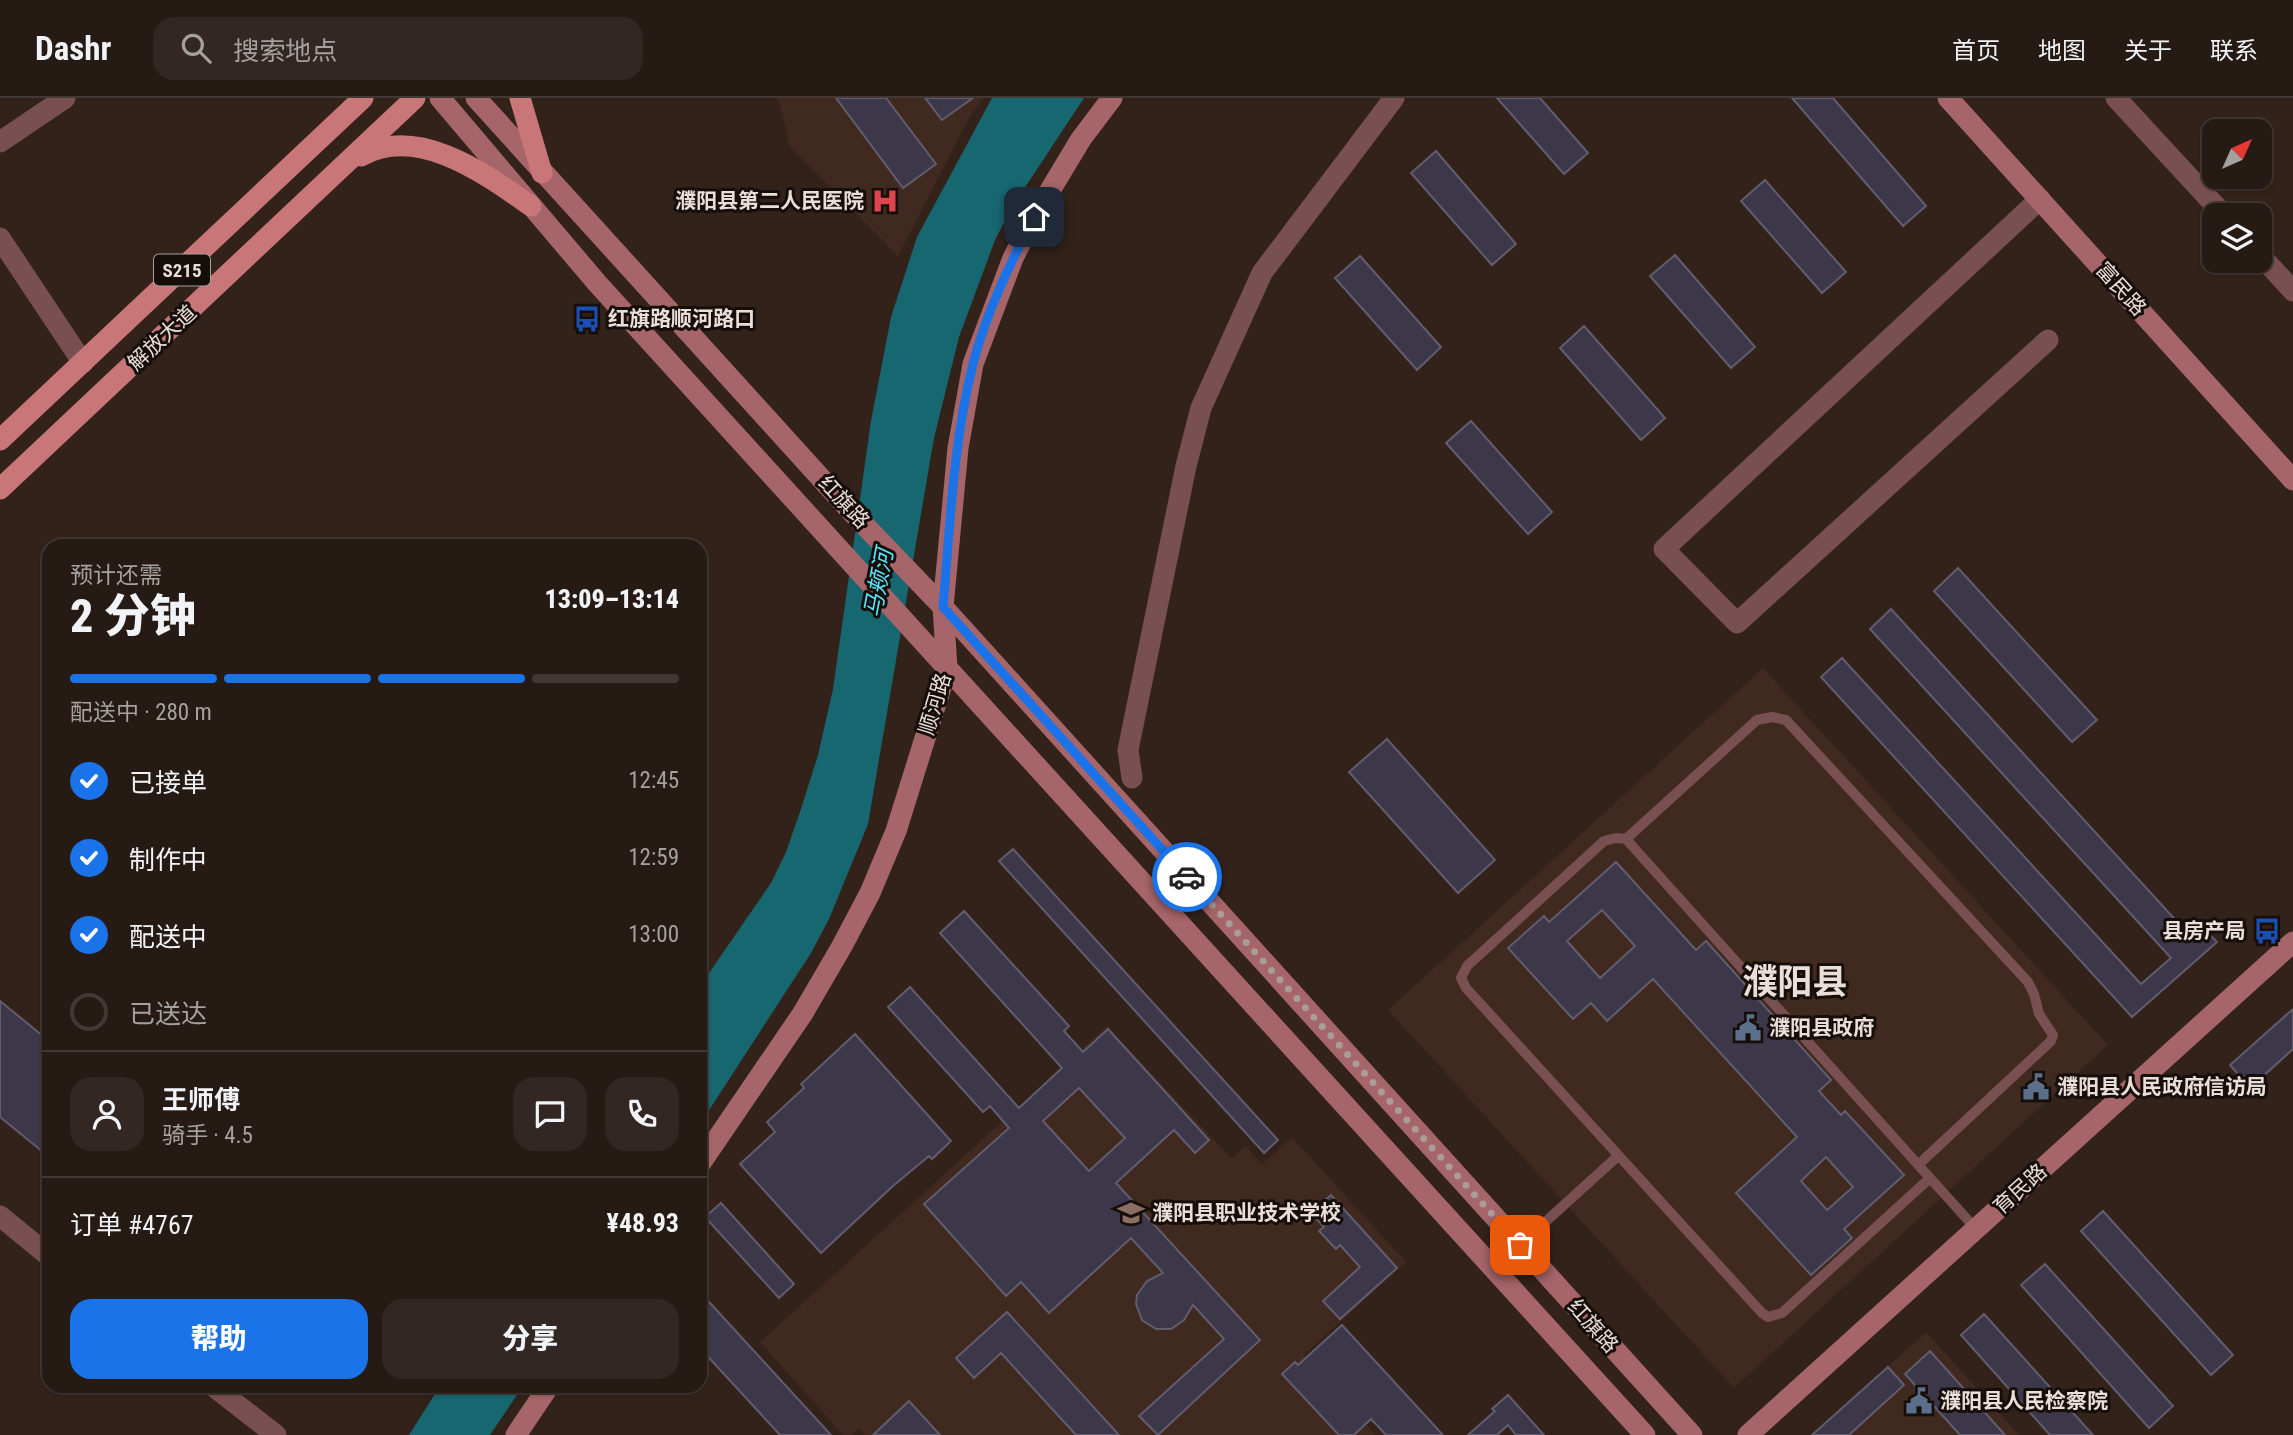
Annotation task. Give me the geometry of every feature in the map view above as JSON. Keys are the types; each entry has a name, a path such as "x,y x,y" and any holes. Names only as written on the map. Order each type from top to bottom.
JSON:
{"main road":[{"path":"321,136 339,98"},
{"name":"解放大道","path":"0,440 363,98"},
{"name":"解放大道","path":"0,489 415,98"},
{"name":"红旗路","path":"440,98 597,283 1645,1435"},
{"name":"红旗路","path":"476,98 848,508 943,607 1692,1435"},
{"path":"520,98 542,173"},
{"name":"顺河路","path":"707,1154 803,1013 870,893 895,831 947,668 943,607 958,448 973,364 998,294 1029,228 1082,139 1112,98"},
{"name":"富民路","path":"1948,98 2292,479"},
{"path":"344,166 377,148 405,146 435,152 470,166 531,206"},
{"name":"育民路","path":"1748,1435 2293,942"},
{"path":"1233,982 1260,958"},
{"path":"516,1435 545,1393"}],"street":[{"path":"0,142 65,98"},
{"path":"1132,778 1128,750 1186,466 1201,408 1262,273 1394,98"},
{"path":"2116,98 2213,203"},
{"path":"2040,199 1664,548 1737,623 2048,340"},
{"path":"0,238 83,363"},
{"path":"2272,268 2293,291"},
{"path":"0,1216 42,1250"},
{"path":"221,1393 263,1431"}],"lane":[{"path":"1626,839 1757,720 1772,717 1786,720 2028,982 2039,1014 2053,1035 2051,1041 1918,1165"},
{"path":"1930,1178 1782,1313 1769,1317 1762,1313 1466,988 1461,978 1466,965 1604,841 1626,839 1976,1229"},
{"path":"1520,1245 1618,1156"}],"shaded area":[{"name":"濮阳县第二人民医院","path":"778,98 983,98 968,120 898,256 790,147"},
{"name":"濮阳县政府","path":"1763,668 2108,1045 1734,1388 1388,1010"},
{"name":"濮阳县职业技术学校","path":"1107,1026 1231,1158 1246,1146 1262,1164 1292,1137 1406,1262 1304,1355 1376,1435 865,1435 859,1429 852,1435 843,1435 760,1342"},
{"name":"濮阳县人民检察院","path":"1926,1332 2019,1435 1812,1435"}],"water":[{"name":"马颊河","path":"992,98 1084,98 1012,207 995,240 959,337 934,438 868,824 829,919 811,953 707,1113 707,976 771,883 786,852 818,755 833,689 871,421 891,317 917,237"},
{"path":"436,1393 518,1393 490,1435 409,1435"}],"building":[{"path":"836,98 886,98 936,164 903,188"},
{"path":"925,98 973,98 942,120"},
{"path":"1497,98 1540,98 1588,153 1564,174"},
{"path":"1792,98 1833,98 1926,206 1903,226"},
{"path":"1436,151 1516,244 1492,265 1411,173"},
{"path":"1765,180 1846,272 1822,293 1741,201"},
{"path":"1675,255 1755,347 1731,368 1650,276"},
{"path":"1360,256 1441,347 1417,370 1335,278"},
{"path":"1584,326 1665,418 1641,440 1560,348"},
{"path":"1471,421 1552,512 1528,534 1446,443"},
{"path":"1958,568 2097,720 2072,742 1934,591"},
{"path":"1891,609 2192,938 2203,928 2217,942 2132,1017 1821,677 1842,658 2141,984 2171,958 1870,629"},
{"path":"1387,739 1495,860 1458,893 1349,772"},
{"path":"1013,849 1278,1140 1264,1153 999,861"},
{"path":"1616,862 1696,950 1706,941 1831,1080 1819,1091 1841,1115 1845,1111 1904,1175 1844,1229 1852,1238 1811,1275 1736,1193 1797,1137 1653,979 1607,1021 1591,1003 1573,1019 1508,948 1544,916 1549,922","holes":["1602,910 1635,946 1600,978 1567,941","1826,1157 1853,1187 1827,1210 1801,1181"]},
{"path":"964,911 1069,1026 1064,1031 1083,1052 1108,1029 1209,1140 1195,1153 1174,1130 1116,1183 1260,1340 1158,1435 1139,1416 1224,1339 1193,1305 1184,1320 1171,1329 1156,1329 1142,1320 1136,1304 1137,1295 1147,1281 1163,1273 1131,1238 1049,1313 1021,1282 1006,1296 924,1204 1009,1128 990,1106 983,1112 888,1007 910,987 1019,1108 1062,1068 940,933","holes":["1079,1088 1125,1138 1089,1171 1043,1121"]},
{"path":"0,1001 42,1035 42,1151 0,1117"},
{"path":"2293,1009 2293,1049 2250,1088 2230,1065"},
{"path":"855,1034 951,1141 932,1159 929,1156 893,1186 821,1253 740,1164 775,1132 767,1122 804,1088 801,1084"},
{"path":"1331,1195 1397,1268 1340,1319 1323,1301 1360,1267 1340,1245 1336,1249 1319,1231 1324,1227 1311,1213"},
{"path":"721,1203 794,1284 779,1298 707,1219 707,1215"},
{"path":"2103,1211 2233,1355 2211,1375 2081,1231"},
{"path":"2045,1264 2173,1406 2149,1428 2021,1285"},
{"path":"707,1300 831,1435 780,1435 707,1356"},
{"path":"1007,1312 1119,1435 1076,1435 1001,1353 974,1378 956,1358"},
{"path":"1984,1314 2093,1435 2050,1435 1961,1335"},
{"path":"1342,1325 1443,1435 1386,1435 1371,1419 1354,1435 1339,1435 1282,1374 1295,1362 1298,1365"},
{"path":"1930,1351 2005,1435 1960,1435 1905,1374"},
{"path":"1888,1367 1904,1385 1849,1435 1812,1435"},
{"path":"1508,1395 1544,1435 1516,1435 1508,1425 1497,1435 1468,1435 1495,1411 1492,1409"},
{"path":"909,1401 940,1435 873,1435"}],"way so far":[{"path":"1187,877 1520,1245"}],"place":[{"name":"濮阳县第二人民医院","path":"885,201"},
{"name":"红旗路顺河路口","path":"587,319"},
{"name":"县房产局","path":"2267,931"},
{"name":"濮阳县政府","path":"1748,1028"},
{"name":"濮阳县人民政府信访局","path":"2036,1087"},
{"name":"濮阳县职业技术学校","path":"1131,1213"},
{"name":"濮阳县人民检察院","path":"1919,1401"}],"district":[{"name":"濮阳县","path":"1795,982"}],"route":[{"path":"1034,217 993,306 973,364 958,448 943,607 1187,877"}]}
